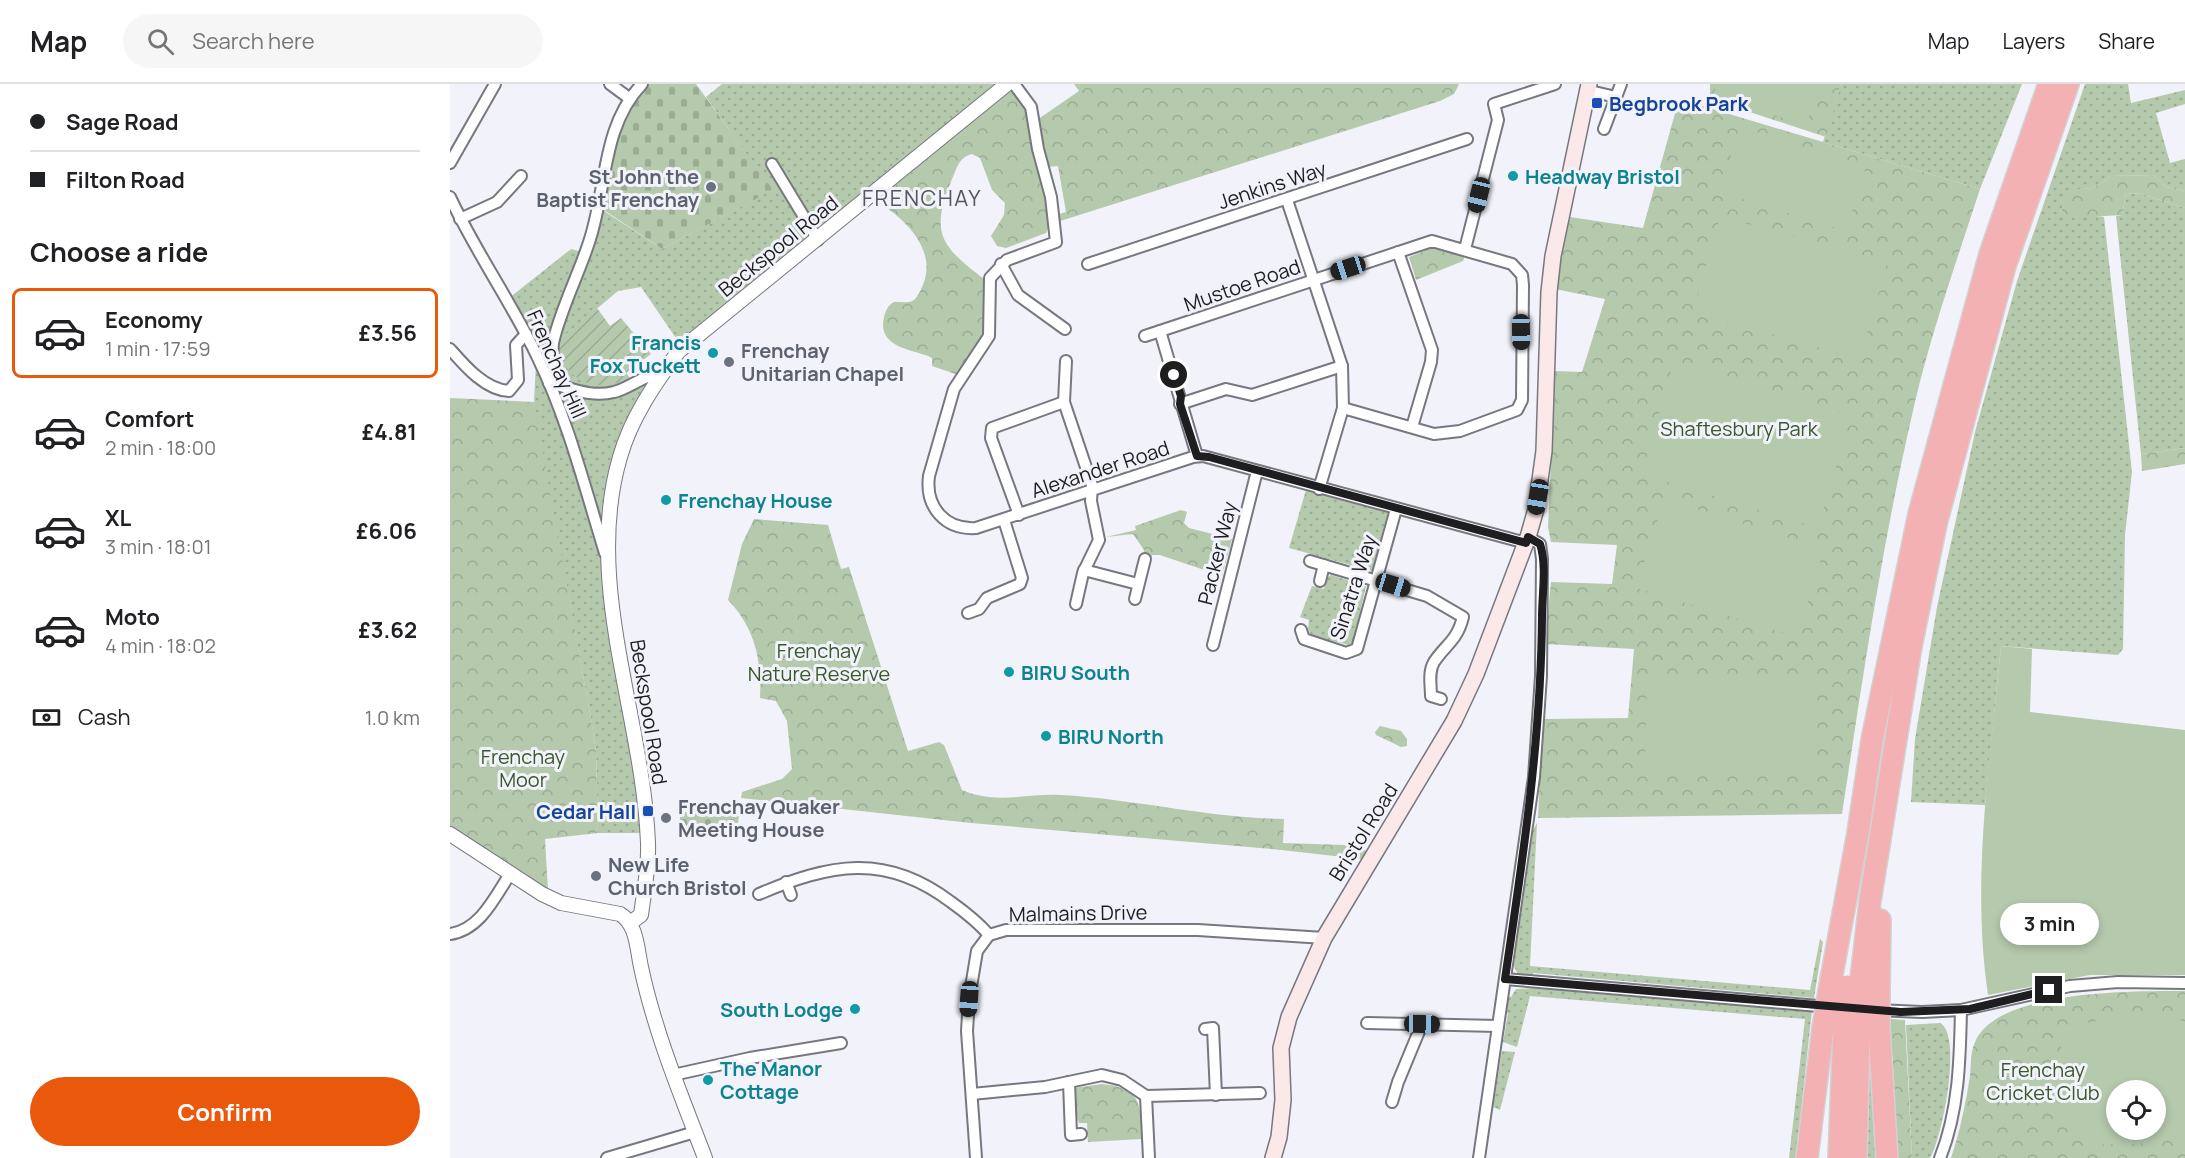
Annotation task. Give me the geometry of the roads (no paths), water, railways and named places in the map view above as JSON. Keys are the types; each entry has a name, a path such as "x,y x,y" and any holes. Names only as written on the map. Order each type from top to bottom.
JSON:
{"highway":[{"path":"1839,1158 1854,987 1858,833 1872,740 1919,514 1990,254 2049,84"},
{"path":"1856,1158 1851,1029 1854,987 1878,857 1911,646 1936,524 2005,266 2068,84"},
{"path":"1808,1158 1851,1029"},
{"path":"1851,1029 1887,1158"}],"main road":[{"name":"Bristol Road","path":"1273,1158 1279,1137 1283,1100 1281,1048 1289,1017 1324,938 1454,721 1476,675 1527,540 1536,509 1544,451 1549,292 1553,256 1589,88"}],"street":[{"path":"610,84 629,98"},
{"path":"642,84 629,98 609,144 591,235 553,344 554,374 549,383 588,394 611,393 629,388 656,374 662,375"},
{"name":"Beckspool Road","path":"630,923 641,915 648,843 606,557 612,491 621,454 644,403 680,351 1007,84"},
{"path":"1014,84 1030,107 1051,197 1056,242 1024,252 1001,264 1018,295 1065,329"},
{"path":"1465,249 1498,120 1494,104 1555,84"},
{"path":"1604,129 1622,84"},
{"path":"450,163 500,86"},
{"path":"1589,88 1616,97"},
{"name":"Jenkins Way","path":"1088,264 1467,139"},
{"path":"772,164 818,240"},
{"path":"460,219 497,201 521,176"},
{"name":"Frenchay Hill","path":"450,197 460,219 526,334 549,383 562,416 606,557"},
{"path":"1287,200 1342,366 1343,408 1319,489"},
{"name":"Mustoe Road","path":"1145,336 1431,241 1512,264 1522,275 1522,405 1516,411 1447,434 1434,434 1343,408"},
{"path":"1398,252 1432,350 1431,362 1412,428"},
{"name":"Alexander Road","path":"1001,264 990,278 988,288 989,336 954,389 934,457 928,491 933,508 951,525 976,528 1197,456 1319,489 1527,540"},
{"path":"1160,331 1197,456"},
{"path":"450,349 477,376 491,386 508,391 518,380 516,345 526,334"},
{"path":"1066,361 1064,402 1092,485 1099,540 1084,570 1076,604"},
{"path":"1180,404 1226,389 1234,389 1243,395 1252,395 1342,366"},
{"path":"1019,515 991,438 992,428 1064,402"},
{"name":"Packer Way","path":"1213,645 1257,471"},
{"name":"Sinatra Way","path":"1301,630 1304,639 1346,653 1352,653 1357,649 1396,508"},
{"path":"968,613 979,609 987,598 1020,584 1022,578 1002,520"},
{"path":"1479,1158 1534,777 1541,676 1542,552 1537,541 1527,540"},
{"path":"1135,599 1145,559"},
{"path":"1310,561 1427,596 1462,617 1458,634 1433,663 1430,675 1431,696 1441,699"},
{"path":"1320,581 1324,565"},
{"path":"1084,570 1138,584"},
{"path":"1216,631 1227,634"},
{"path":"450,834 510,874 561,903 620,914 630,923 647,995 705,1158"},
{"path":"759,894 815,873 852,867 892,871 933,889 979,923 989,935"},
{"path":"450,934 471,926 482,916 510,874"},
{"path":"786,882 790,895"},
{"name":"Malmains Drive","path":"976,1158 967,1031 969,999 977,951 989,935 1006,930 1198,930 1324,938"},
{"path":"1505,979 1901,1012 1961,1010 2070,986 2118,982 2185,983"},
{"path":"1940,1158 1951,1119 1958,1080 1961,1010"},
{"path":"1367,1023 1498,1026"},
{"path":"1406,1094 1393,1097 1422,1024"},
{"path":"1205,1029 1213,1028 1216,1095"},
{"path":"674,1075 750,1058 840,1043"},
{"path":"972,1094 1038,1088 1108,1076 1128,1082 1146,1096 1260,1093"},
{"path":"1069,1082 1071,1135 1081,1134"},
{"path":"1146,1096 1149,1158"},
{"path":"608,1158 695,1132"}],"place":[{"name":"Begbrook Park","path":"1597,103"},
{"name":"Headway Bristol","path":"1513,176"},
{"name":"St John the Baptist Frenchay","path":"711,187"},
{"name":"Francis Fox Tuckett","path":"713,353"},
{"name":"Frenchay Unitarian Chapel","path":"729,362"},
{"name":"Frenchay House","path":"666,500"},
{"name":"BIRU South","path":"1009,672"},
{"name":"BIRU North","path":"1046,736"},
{"name":"Cedar Hall","path":"648,811"},
{"name":"Frenchay Quaker Meeting House","path":"666,818"},
{"name":"New Life Church Bristol","path":"596,876"},
{"name":"South Lodge","path":"855,1009"},
{"name":"The Manor Cottage","path":"708,1080"}],"district":[{"name":"FRENCHAY","path":"922,198"}],"park label":[{"name":"Shaftesbury Park","path":"1739,428"},
{"name":"Frenchay Nature Reserve","path":"819,662"},
{"name":"Frenchay Moor","path":"523,768"},
{"name":"Frenchay Cricket Club","path":"2043,1080"}]}
